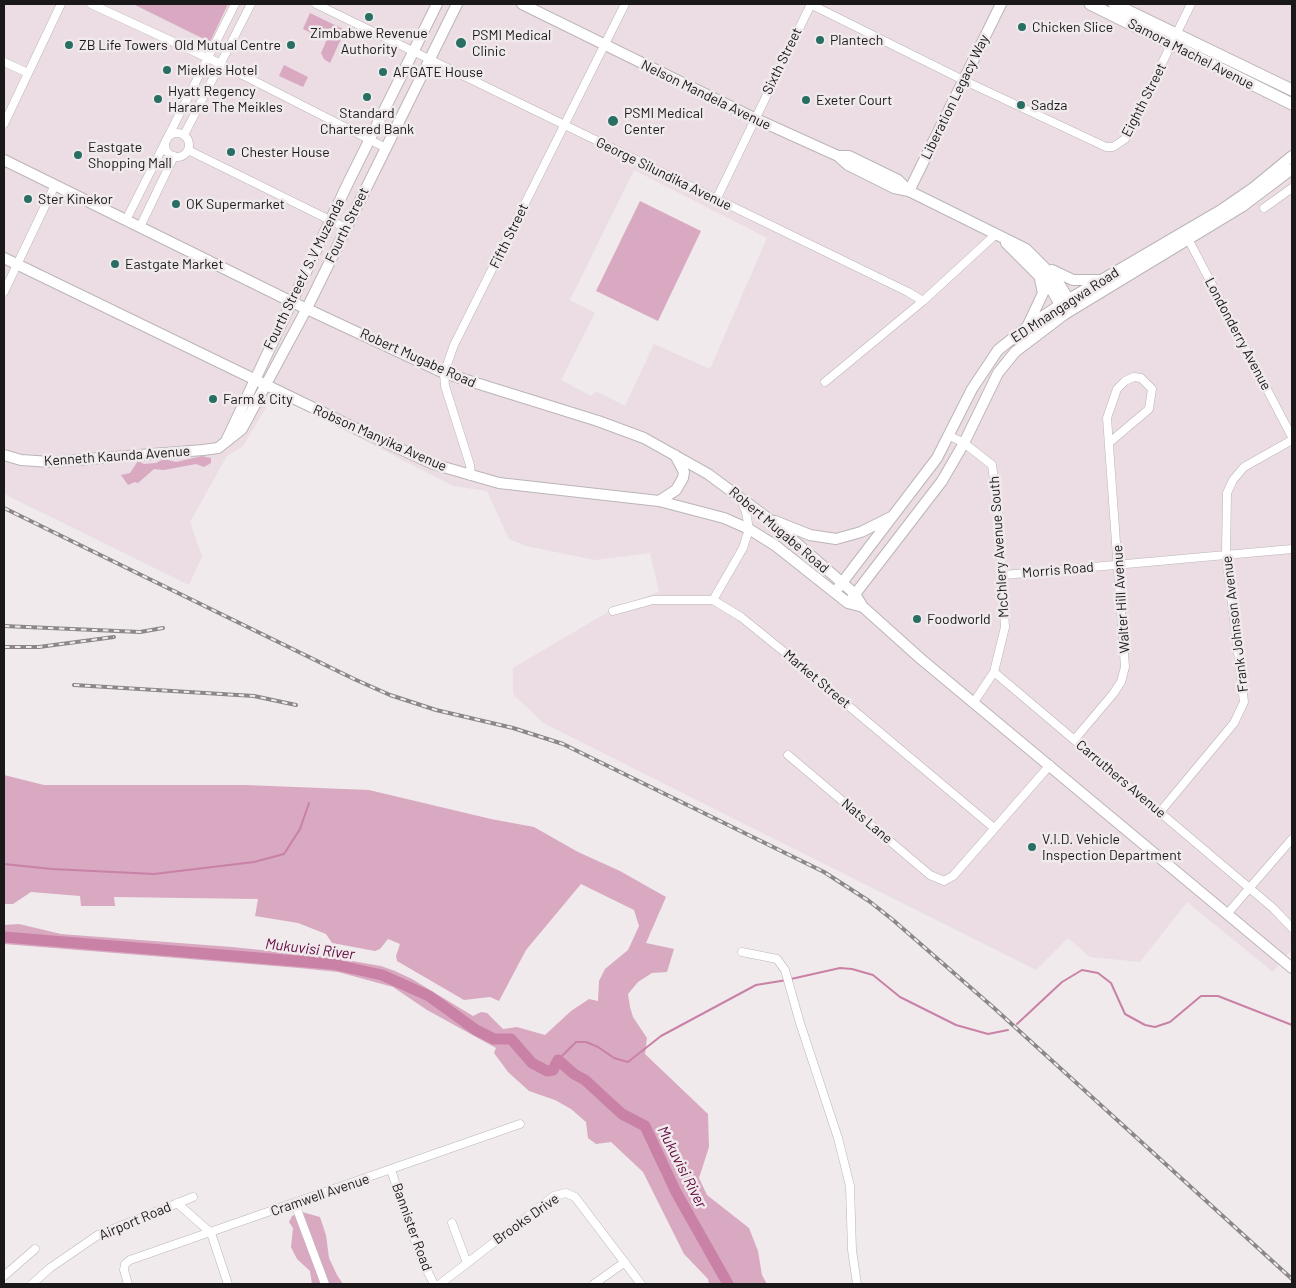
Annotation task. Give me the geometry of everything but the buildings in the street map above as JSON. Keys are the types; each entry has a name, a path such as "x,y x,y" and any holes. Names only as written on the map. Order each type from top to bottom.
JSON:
{"highway":[{"name":"Samora Machel Avenue","path":"1090,4 1291,89"},
{"name":"Samora Machel Avenue","path":"1114,4 1292,104"}],"main road":[{"name":"Fourth Street/ S.V Muzenda","path":"227,439 330,221 437,4"},
{"name":"Fourth Street","path":"227,439 242,429 307,308 457,4"},
{"name":"Nelson Mandela Avenue","path":"522,4 754,118 838,156 849,156 898,180 909,191 1026,249 1045,266 1067,306"},
{"name":"Liberation Legacy Way","path":"909,191 1001,4"},
{"name":"ED Mnangagwa Road","path":"835,592 938,458 986,366 998,350 1028,326 1067,306 1186,235 1253,188 1292,156"},
{"name":"Robert Mugabe Road","path":"4,160 292,302 444,373 598,421 644,438 708,474 769,519 855,594 863,607 1292,968"},
{"name":"ED Mnangagwa Road","path":"848,603 942,481 964,443 988,392 1006,362 1067,306 1102,280 1243,206 1292,169"},
{"name":"Nelson Mandela Avenue","path":"996,234 1039,275 1067,306"},
{"name":"Robson Manyika Avenue","path":"4,258 433,464 499,483 659,501 708,513 749,529 776,546 848,603"},
{"path":"1045,266 1073,280 1102,280"},
{"path":"1028,326 1043,293 1039,275"},
{"name":"Kenneth Kaunda Avenue","path":"4,455 36,462 72,461 218,448 227,439"},
{"path":"659,501 676,490 683,478 681,465 675,454"},
{"path":"769,519 810,535 836,539 861,532 894,516"},
{"name":"Robert Mugabe Road","path":"848,603 863,607"}],"street":[{"path":"4,124 60,4"},
{"path":"91,4 221,64 386,148"},
{"path":"126,220 206,57 235,4"},
{"path":"184,134 251,4"},
{"name":"George Silundika Avenue","path":"316,4 923,301"},
{"name":"Fifth Street","path":"444,373 454,345 625,4"},
{"path":"810,4 963,80"},
{"name":"Sixth Street","path":"716,200 810,4"},
{"name":"Eighth Street","path":"963,80 1095,140 1106,147 1113,147 1125,139 1191,4"},
{"path":"4,62 28,73"},
{"path":"172,133 184,134 189,141 188,150 182,156 174,156 167,152 166,139 172,133"},
{"path":"188,150 346,228"},
{"path":"140,227 174,156"},
{"path":"4,292 55,185"},
{"path":"1264,208 1292,188"},
{"path":"825,382 923,301 996,234"},
{"name":"Londonderry Avenue","path":"1186,235 1292,439"},
{"path":"444,373 445,386 469,460 471,476"},
{"name":"Walter Hill Avenue","path":"1075,739 1117,688 1125,667 1107,418 1117,389 1125,381 1141,378 1152,389 1150,409 1110,442"},
{"name":"McChlery Avenue South","path":"950,436 964,443 987,460 994,472 1004,575 1005,627 994,672 974,702"},
{"name":"Frank Johnson Avenue","path":"1160,812 1234,723 1244,702 1226,554 1227,494 1233,480 1244,467 1292,439"},
{"path":"613,611 653,600 713,600 743,548 749,529 747,515 740,498"},
{"name":"Morris Road","path":"1004,575 1292,549"},
{"name":"Market Street","path":"713,600 741,617 788,655 994,828"},
{"name":"Carruthers Avenue","path":"994,672 1273,908 1292,928"},
{"name":"Nats Lane","path":"788,756 930,876 939,881 949,880 994,828"},
{"path":"994,828 1050,765"},
{"path":"1228,914 1292,839"},
{"path":"742,952 778,959 786,972 838,1138 850,1186 852,1250 858,1284"},
{"name":"Cramwell Avenue","path":"128,1284 124,1270 125,1264 130,1260 520,1124"},
{"name":"Bannister Road","path":"391,1170 418,1249 434,1284"},
{"name":"Brooks Drive","path":"440,1284 554,1196 566,1193 575,1197 641,1284"},
{"name":"Airport Road","path":"32,1284 50,1268 98,1235 193,1197"},
{"path":"177,1203 211,1233 228,1284"},
{"path":"295,1204 324,1284"},
{"path":"452,1223 467,1263"},
{"path":"4,1276 35,1249"},
{"path":"594,1284 625,1262"}],"shaded area":[{"path":"4,4 1292,4 1292,949 1273,972 1187,902 1140,962 1090,957 1068,938 1036,970 543,723 513,694 513,668 613,609 659,592 650,553 595,560 526,546 509,539 487,491 453,486 274,394 243,446 227,456 190,522 202,556 189,585 4,494","holes":["634,170 767,238 710,369 654,344 625,406 596,391 591,396 561,380 595,313 570,300"]},
{"path":"133,4 228,4 210,42"},
{"path":"310,13 345,30 330,63 324,59 321,53 328,37 323,34 321,38 303,29"},
{"path":"284,65 308,77 303,87 279,76"},
{"path":"640,201 701,231 658,321 596,291"},
{"path":"202,456 211,458 211,463 204,467 196,464 164,470 154,469 138,483 135,482 128,485 121,475 130,473 138,461 144,464 156,463 164,459 176,462"},
{"path":"4,775 44,785 246,785 369,790 491,819 534,827 666,897 646,943 674,949 667,972 652,973 638,982 628,994 630,1007 633,1017 647,1038 645,1054 708,1114 709,1147 699,1178 707,1195 749,1228 758,1251 762,1275 767,1284 709,1284 708,1279 684,1254 643,1172 611,1142 596,1144 588,1138 586,1122 571,1109 555,1100 529,1091 508,1072 494,1053 496,1048 427,1010 393,987 338,972 4,944 4,925 19,924 61,934 232,947 329,957 381,966 395,971 412,979 473,1016 481,1012 487,1013 503,1029 517,1027 545,1035 571,1011 589,999 598,1001 599,981 605,969 628,950 639,926 634,910 581,884 526,950 499,1001 490,997 464,1000 397,961 396,956 400,944 388,939 380,949 375,951 332,943 326,934 298,923 255,916 258,899 114,897 115,906 81,906 80,896 31,892 13,904 4,904"},
{"path":"302,1212 320,1217 326,1235 329,1258 343,1284 312,1284 310,1271 297,1259 291,1247 293,1228 289,1222 292,1216"}],"waterway":[{"path":"4,864 52,869 154,874 254,862 284,854 300,829 309,803"},
{"name":"Mukuvisi River","path":"4,937 332,964 382,975 429,996 476,1030 494,1039 511,1039 532,1063 547,1071 553,1070 558,1060 574,1074 585,1080 622,1114 645,1126 676,1192 728,1284"},
{"path":"791,979 840,968 852,969 873,975 900,997 956,1025 988,1034 1008,1030"},
{"path":"1017,1024 1062,982 1082,970 1098,973 1111,983 1125,1014 1145,1025 1155,1027 1170,1022 1201,996 1218,996 1292,1025"},
{"path":"558,1060 576,1042 586,1042 598,1047 614,1058 628,1062 661,1036 756,985 787,980"}],"railway":[{"path":"4,508 390,695 436,710 513,728 563,744 824,872 869,901 893,920 994,1008 1292,1279"},
{"path":"4,626 140,632 163,628"},
{"path":"4,647 39,647 114,637"},
{"path":"74,685 254,696 296,705"}],"place":[{"name":"Zimbabwe Revenue Authority","path":"369,17"},
{"name":"Chicken Slice","path":"1022,27"},
{"name":"Plantech","path":"820,40"},
{"name":"PSMI Medical Clinic","path":"461,43"},
{"name":"ZB Life Towers","path":"69,45"},
{"name":"Old Mutual Centre","path":"291,45"},
{"name":"Miekles Hotel","path":"167,70"},
{"name":"AFGATE House","path":"383,72"},
{"name":"Standard Chartered Bank","path":"367,97"},
{"name":"Hyatt Regency Harare The Meikles","path":"158,99"},
{"name":"Exeter Court","path":"806,100"},
{"name":"Sadza","path":"1021,105"},
{"name":"PSMI Medical Center","path":"613,121"},
{"name":"Chester House","path":"231,152"},
{"name":"Eastgate Shopping Mall","path":"78,155"},
{"name":"Ster Kinekor","path":"28,199"},
{"name":"OK Supermarket","path":"176,204"},
{"name":"Eastgate Market","path":"115,264"},
{"name":"Farm & City","path":"213,399"},
{"name":"Foodworld","path":"917,619"},
{"name":"V.I.D. Vehicle Inspection Department","path":"1032,847"}]}
